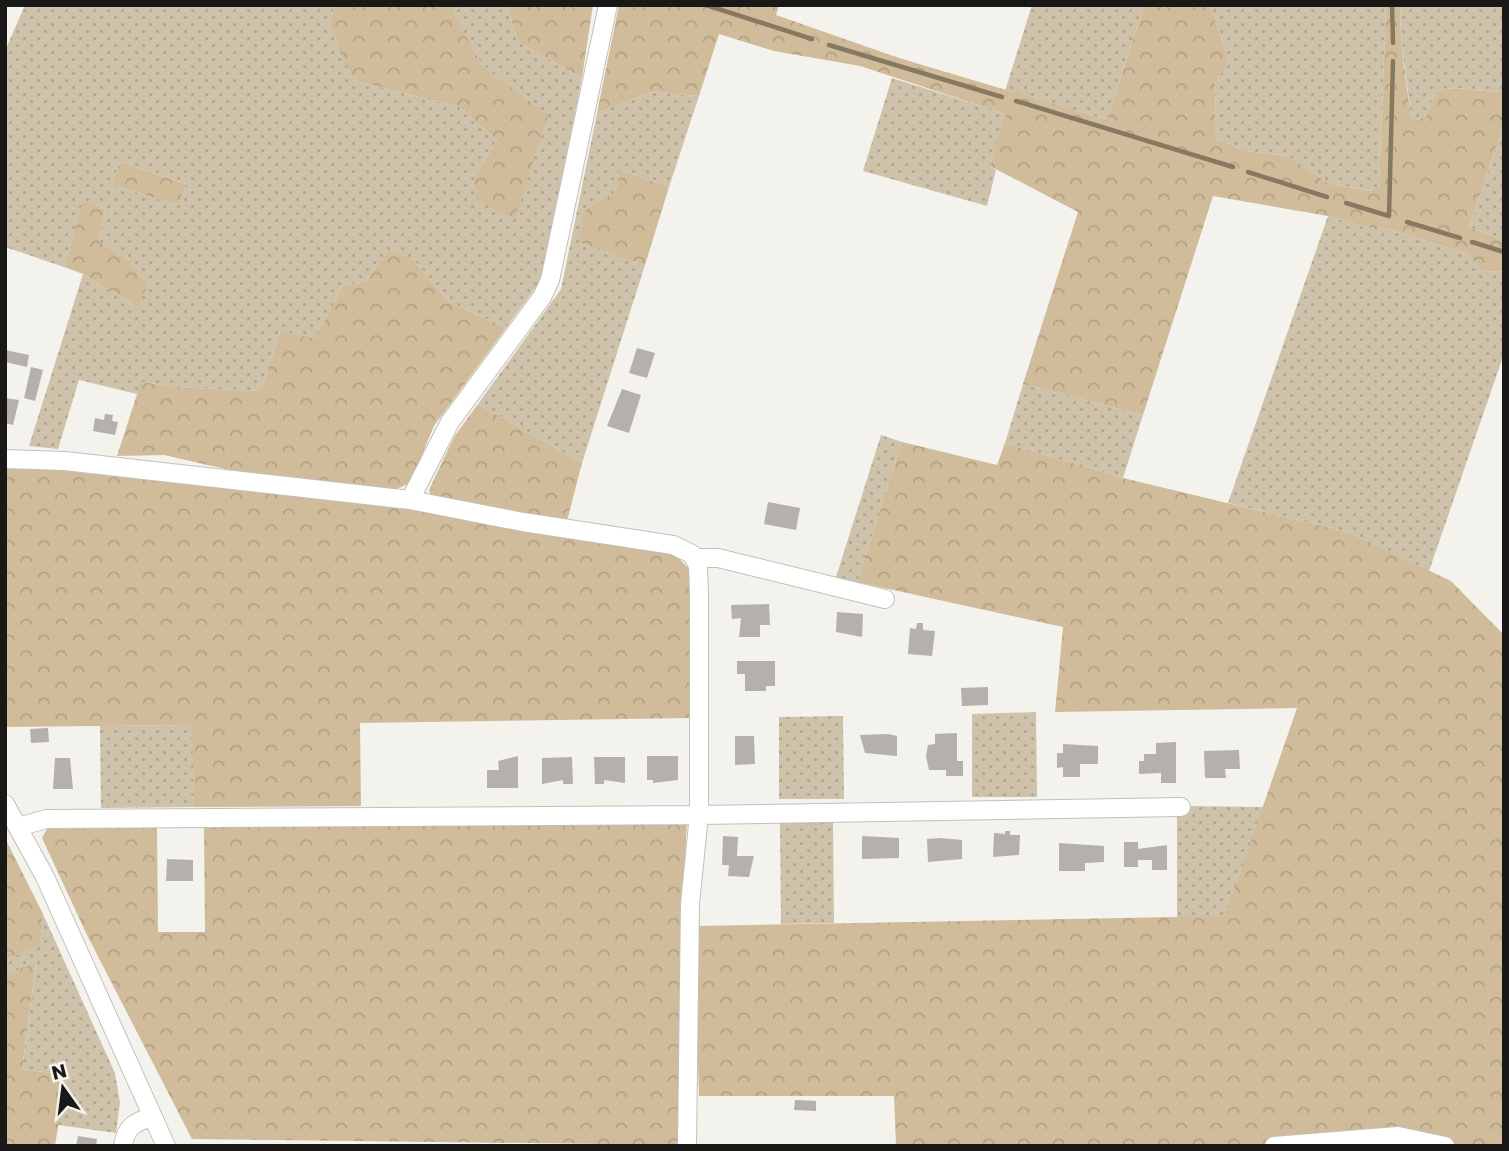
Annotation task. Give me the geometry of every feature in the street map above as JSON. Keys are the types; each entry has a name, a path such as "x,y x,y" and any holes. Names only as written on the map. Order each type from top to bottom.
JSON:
{"street":[{"path":"410,500 450,422 542,297 550,281 608,5"},
{"path":"5,459 65,461 410,500 523,522 662,541 685,549 694,558 699,592 699,815 690,904 687,1146"},
{"path":"694,558 718,558 885,599"},
{"path":"5,804 45,877 166,1146"},
{"path":"18,827 46,818 699,815 1181,807"},
{"path":"124,1146 128,1128 137,1121 152,1117"},
{"path":"1274,1146 1398,1136 1445,1146"}],"shaded area":[{"path":"25,5 335,5 330,20 360,82 459,107 497,140 474,178 547,115 482,65 452,11 460,5 507,5 518,42 582,78 542,279 506,328 449,302 412,258 389,252 366,281 343,286 315,340 280,331 261,391 177,387 142,382 137,394 79,380 58,449 29,446 83,274 137,306 129,260 99,242 105,209 83,202 64,267 5,247 5,51","holes":["120,162 186,184 178,205 112,185"]},
{"path":"1032,5 1144,5 1107,120 1005,91"},
{"path":"1210,5 1386,5 1379,185 1374,191 1329,184 1288,156 1245,151 1216,138 1215,82 1229,61"},
{"path":"1400,5 1504,5 1504,92 1453,88 1436,91 1426,116 1418,120 1411,117 1402,47"},
{"path":"892,78 1007,114 990,166 996,170 987,206 863,171"},
{"path":"651,92 699,96 669,187 620,170 615,192 580,242 645,265 582,463 478,404 561,289 597,113"},
{"path":"1504,125 1504,240 1469,227"},
{"path":"1328,216 1369,228 1379,226 1468,254 1482,271 1504,272 1504,354 1429,571 1348,532 1228,503"},
{"path":"1023,384 1143,415 1123,478 1005,443"},
{"path":"881,435 902,442 857,582 836,577"},
{"path":"1036,712 1037,797 972,797 972,714"},
{"path":"843,716 844,799 779,799 779,717"},
{"path":"193,725 194,807 101,808 100,726"},
{"path":"1187,806 1265,807 1225,917 1177,917 1177,817"},
{"path":"780,821 833,821 834,923 781,924"},
{"path":"43,914 115,1073 120,1103 116,1133 58,1125 66,1075 22,1069 36,964 5,975 5,960 38,946"}],"green space":[{"path":"335,5 460,5 453,12 482,65 548,115 515,219 476,200 474,178 497,140 459,107 360,82 343,61 330,20"},
{"path":"507,5 593,5 582,78 518,42"},
{"path":"619,5 779,5 776,15 899,58 1107,120 1144,5 1210,5 1229,61 1215,83 1216,138 1245,151 1288,156 1329,184 1373,191 1379,185 1386,5 1400,5 1402,47 1411,117 1418,120 1426,116 1436,91 1453,88 1504,92 1504,125 1469,227 1504,240 1504,272 1482,271 1468,254 1379,226 1369,228 1328,216 1213,196 1143,415 1023,384 1078,212 990,166 1006,114 860,66 774,51 719,34 699,96 651,92 597,113"},
{"path":"120,162 186,184 178,205 112,185"},
{"path":"620,170 669,187 645,265 579,242 586,210 615,192"},
{"path":"83,201 105,209 99,242 129,260 147,287 137,306 83,274 64,267"},
{"path":"389,251 412,258 449,302 506,328 434,426 410,483 392,491 247,474 164,455 117,456 141,382 177,387 261,391 280,331 315,339 343,286 366,281"},
{"path":"478,404 582,463 566,525 434,502 429,490 454,437"},
{"path":"902,442 997,465 1005,443 1123,478 1348,532 1451,581 1504,635 1504,1146 896,1146 894,1096 699,1096 694,926 1225,916 1297,708 1055,712 1063,627 857,582"},
{"path":"5,464 388,506 669,548 689,569 691,718 360,723 361,806 194,807 192,725 5,727"},
{"path":"687,821 682,917 682,1145 192,1139 86,933 42,838 47,829 157,827 158,932 205,932 204,826"},
{"path":"5,838 43,914 39,946 5,960"},
{"path":"36,963 22,1069 66,1075 55,1146 5,1146 5,975"}],"building":[{"path":"637,348 655,353 647,378 629,373"},
{"path":"5,350 29,355 27,367 5,362"},
{"path":"31,367 43,370 35,401 24,398"},
{"path":"622,389 641,395 629,433 607,426"},
{"path":"5,398 19,400 13,425 5,423"},
{"path":"105,414 113,415 112,421 118,422 115,435 93,431 95,418 104,420"},
{"path":"768,502 800,508 796,530 764,524"},
{"path":"769,604 770,625 760,625 760,637 739,637 741,618 732,619 731,605"},
{"path":"837,612 863,614 862,637 836,632"},
{"path":"917,623 923,623 923,630 935,631 932,656 908,654 910,628 916,629"},
{"path":"737,661 775,661 775,686 766,686 766,691 745,691 745,674 737,674"},
{"path":"988,687 988,705 962,706 961,688"},
{"path":"48,728 49,742 31,743 30,729"},
{"path":"957,733 957,761 963,761 963,776 946,776 946,770 929,770 926,756 928,745 935,744 935,734"},
{"path":"860,735 897,736 897,756 865,753"},
{"path":"735,736 754,736 755,764 735,765"},
{"path":"1176,742 1176,783 1161,783 1161,773 1139,774 1139,761 1144,761 1144,754 1156,754 1156,743"},
{"path":"1063,744 1098,746 1098,764 1080,764 1080,777 1063,777 1063,767 1057,768 1057,753 1063,753"},
{"path":"1239,750 1240,769 1225,769 1226,778 1205,778 1204,751"},
{"path":"518,756 518,788 487,788 487,770 499,770 498,761"},
{"path":"647,756 678,756 678,780 653,783 653,780 647,780"},
{"path":"572,757 573,784 563,784 563,780 542,784 542,758"},
{"path":"594,757 625,757 625,783 604,780 604,784 595,784"},
{"path":"55,758 70,758 73,789 53,789"},
{"path":"1005,831 1010,831 1010,835 1020,835 1019,855 993,857 994,833 1005,834"},
{"path":"723,836 738,837 737,856 754,856 749,877 728,876 729,865 722,865"},
{"path":"862,836 899,838 899,858 862,859"},
{"path":"927,839 962,840 962,859 928,862"},
{"path":"1124,842 1138,842 1138,849 1167,845 1167,870 1152,870 1152,860 1138,860 1138,867 1124,867"},
{"path":"1059,843 1104,846 1104,862 1085,863 1085,871 1059,871"},
{"path":"167,859 193,860 193,881 166,881"},
{"path":"795,1100 816,1101 816,1111 794,1110"},
{"path":"78,1136 97,1139 96,1146 76,1146"}],"waterway":[{"path":"706,5 812,39"},
{"path":"1392,5 1393,43"},
{"path":"829,45 1002,97"},
{"path":"1346,203 1389,216 1393,61"},
{"path":"1016,101 1233,167"},
{"path":"1248,172 1327,197"},
{"path":"1407,222 1460,238"},
{"path":"1472,242 1504,252"}]}
